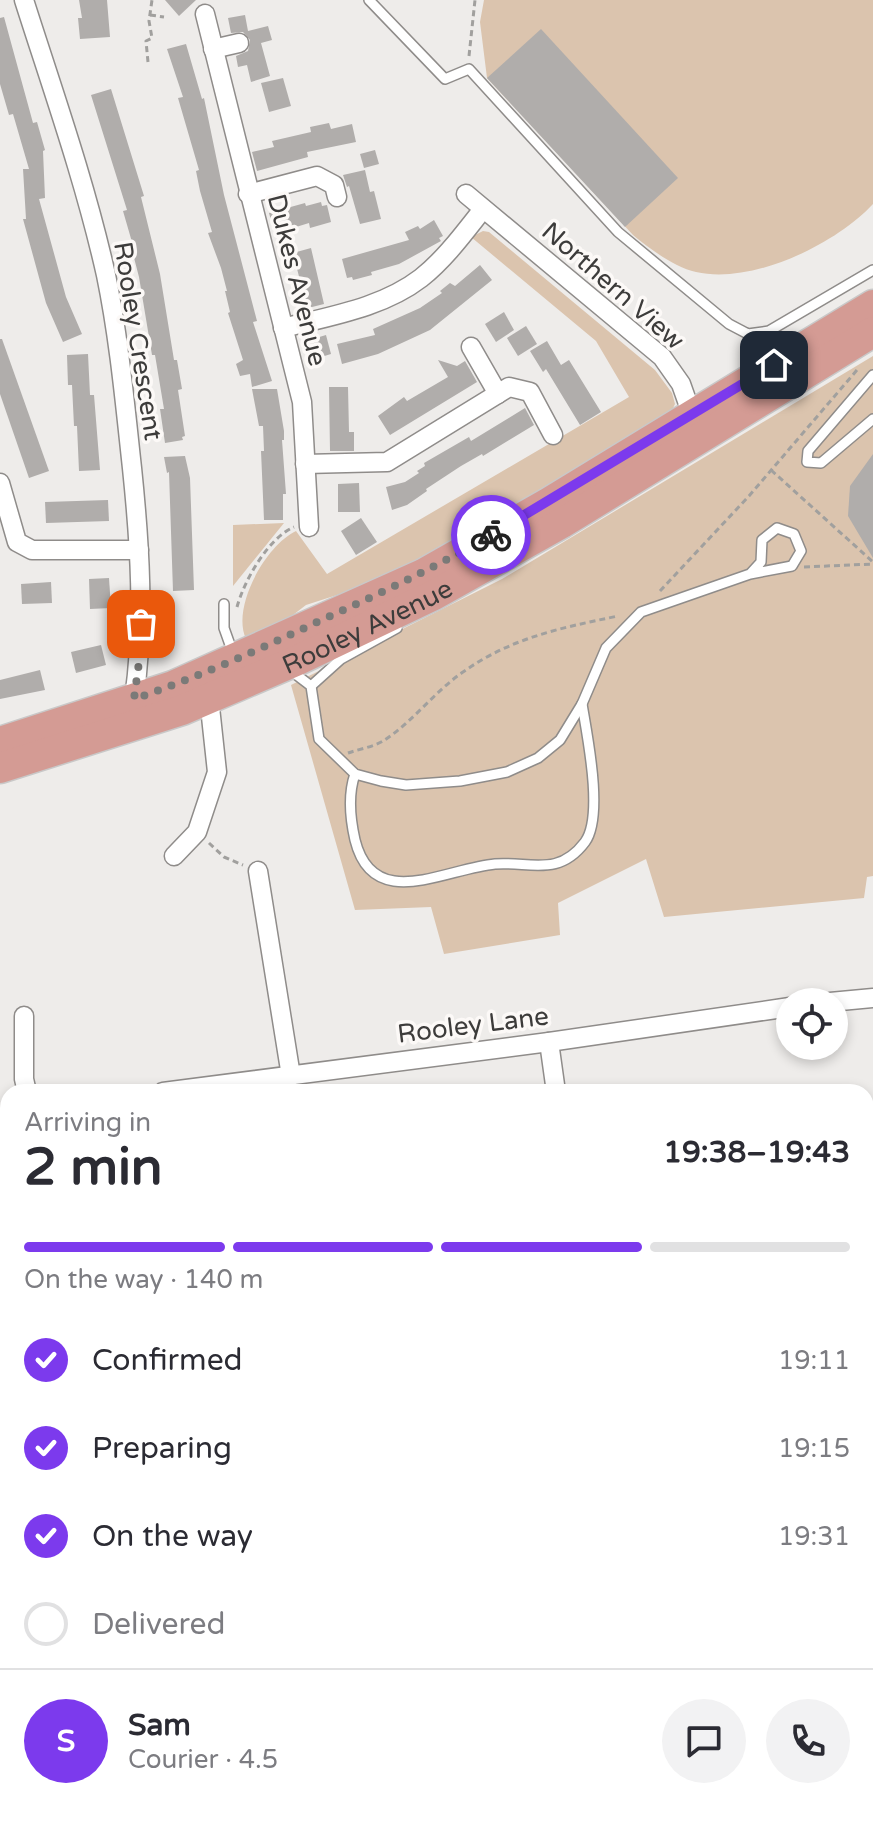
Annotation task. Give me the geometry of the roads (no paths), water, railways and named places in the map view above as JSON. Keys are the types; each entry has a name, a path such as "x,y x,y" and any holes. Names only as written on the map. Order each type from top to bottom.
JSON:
{"highway":[{"name":"Rooley Avenue","path":"0,742 173,686 423,574 548,503 873,305"},
{"name":"Rooley Avenue","path":"0,768 182,710 424,605 873,332"}],"street":[{"name":"Rooley Crescent","path":"24,0 78,162 106,276 123,386 142,593 140,655 134,699"},
{"name":"Dukes Avenue","path":"205,14 302,402 309,527"},
{"path":"213,49 239,43"},
{"path":"248,194 317,176 334,185 337,197"},
{"name":"Northern View","path":"466,194 662,357 681,384 692,415"},
{"path":"283,328 387,299 422,277 454,245 483,209"},
{"path":"471,347 498,394"},
{"path":"305,464 387,462 509,387 530,392 553,435"},
{"path":"0,483 17,542 32,550 139,550"},
{"path":"174,856 197,832 217,772 209,698"},
{"path":"258,871 291,1076"},
{"path":"848,1000 873,998"},
{"name":"Rooley Lane","path":"229,1084 776,1009"},
{"path":"24,1016 25,1084"},
{"path":"549,1042 555,1084"}],"lane":[{"path":"369,0 445,79 469,69 618,232 729,324 748,334 769,331 873,270"},
{"path":"873,375 808,451 807,462 821,463 873,419"},
{"path":"276,669 294,673 311,686 319,739 355,774 406,785 460,781 507,772 538,758 560,740 582,704 606,648 641,612 750,574 792,566 801,551 794,534 777,528 762,540 761,562 750,574"},
{"path":"224,604 224,628 235,659"},
{"path":"311,686 341,659 403,625"},
{"path":"355,774 350,790 353,833 359,856 371,873 390,881 427,879 497,864 533,868 567,860 587,840 593,809 592,770 582,704"}]}
